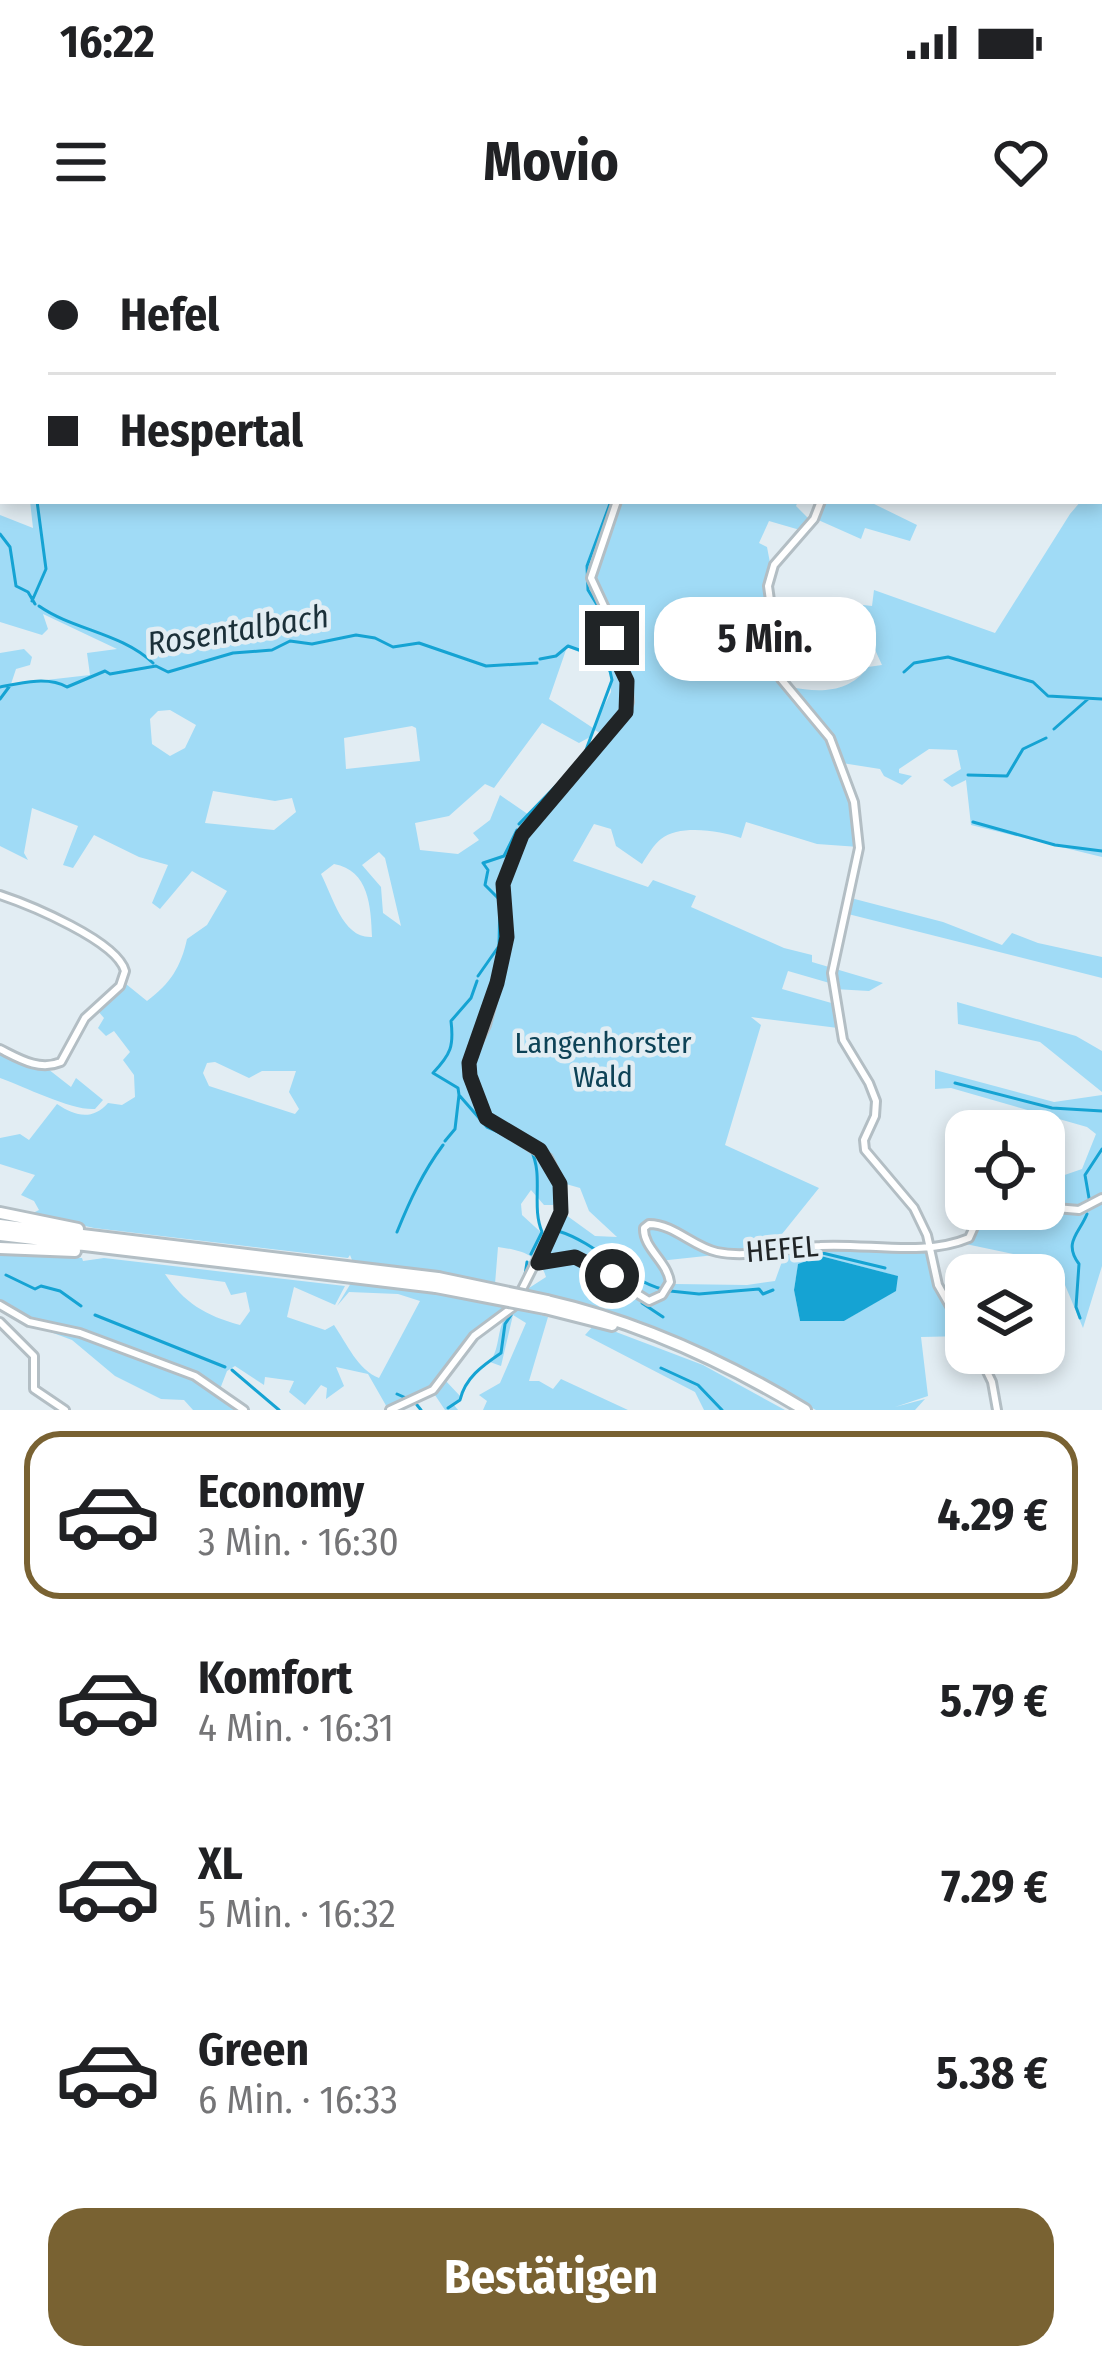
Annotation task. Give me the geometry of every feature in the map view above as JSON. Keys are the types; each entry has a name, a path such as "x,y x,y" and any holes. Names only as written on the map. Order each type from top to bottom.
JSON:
{"highway":[{"path":"0,1213 170,1246"},
{"path":"0,1225 437,1283 625,1322 691,1349 805,1410"},
{"path":"0,1235 437,1283"},
{"path":"0,1248 149,1253"},
{"path":"546,1305 671,1348 794,1410"}],"street":[{"path":"390,1410 433,1390 474,1336 513,1306 561,1212 560,1184 540,1150 486,1118 469,1063 497,983 507,937 503,884 522,835 626,712 627,681 613,649 609,615 591,578 616,504"},
{"path":"820,504 814,519 783,553 769,577 778,673 825,730 852,790 859,848 835,957 833,990 843,1040 876,1101 863,1142 865,1150 910,1202 945,1296"},
{"path":"0,895 35,908 116,953 125,968 122,983 85,1018 67,1056 57,1064 35,1064 0,1048"},
{"path":"1065,1209 1079,1210 1102,1198"},
{"name":"HEFEL","path":"538,1263 580,1258 649,1301 665,1293 670,1282 665,1264 644,1237 649,1223 729,1254 825,1245 930,1246"},
{"path":"930,1246 969,1238 973,1230"},
{"path":"0,1305 28,1322 80,1333 195,1376 244,1410"},
{"path":"0,1322 34,1356 34,1389 65,1410"},
{"path":"988,1374 997,1410"}],"green space":[{"name":"Langenhorster Wald","path":"30,504 797,504 810,520 800,530 769,521 759,543 767,547 771,568 767,589 778,679 827,736 790,687 833,689 852,682 868,667 882,665 871,641 851,643 852,656 836,656 841,612 863,612 863,605 872,606 874,590 995,633 1070,514 1078,504 1102,504 1102,857 971,825 966,780 952,787 943,780 961,769 957,750 929,749 899,769 912,776 902,785 880,769 842,763 837,755 851,790 859,847 817,844 746,822 741,838 701,830 669,834 642,864 616,846 611,829 594,824 573,861 648,887 653,880 696,896 691,907 784,948 812,955 812,962 883,983 869,991 834,989 833,984 788,971 782,989 835,1004 838,1028 751,1017 761,1025 725,1145 819,1188 770,1249 659,1261 675,1284 747,1285 775,1281 784,1256 808,1248 921,1249 945,1302 945,1336 921,1337 928,1396 895,1407 925,1399 915,1410 816,1410 692,1344 624,1317 526,1290 546,1277 533,1258 513,1250 498,1247 495,1284 352,1260 350,1255 94,1228 31,1214 39,1210 34,1201 21,1195 35,1175 0,1164 0,1138 20,1134 29,1140 57,1104 77,1114 90,1114 108,1103 122,1105 135,1097 134,1075 123,1060 130,1052 114,1031 106,1036 98,1028 104,1018 97,1010 126,984 147,1001 155,995 173,974 187,939 207,925 227,891 192,871 160,909 152,903 168,865 94,835 73,868 63,865 78,826 32,808 24,853 28,860 0,846 0,653 24,649 32,657 30,665 16,669 11,684 90,675 87,653 117,649 43,614 48,629 42,635 0,622 0,515 33,528","holes":["567,647 595,655 610,671 611,692 593,728 549,699","170,710 196,725 185,748 170,756 152,744 150,719 158,711","542,723 579,743 593,729 605,736 529,815 500,795 490,820 473,833 479,840 458,854 420,850 415,823 449,816 485,784 494,788","412,726 420,761 346,769 344,738","213,791 275,801 292,798 296,812 274,830 205,823","379,852 385,858 401,926 383,913 381,887 362,865","334,864 361,882 369,902 372,937 353,931 335,905 321,874","215,1062 249,1078 262,1071 296,1071 289,1092 299,1109 295,1114 209,1086 203,1073 207,1063","566,1184 580,1188 589,1211 617,1237 595,1236 566,1215 546,1237 522,1215 521,1204 531,1190 544,1205 553,1205","821,1256 897,1276 896,1290 844,1321 800,1321 794,1290 798,1265"]},
{"path":"821,504 874,504 917,525 910,541 865,528 861,539 816,519"},
{"path":"847,897 943,922 1002,945 1012,933 1102,957 1102,978 844,913"},
{"path":"957,1002 1076,1036 1102,1051 1102,1092 1040,1042 958,1024"},
{"path":"0,1052 48,1069 71,1087 76,1078 103,1100 95,1109 74,1106 0,1078"},
{"path":"935,1070 1054,1102 1102,1095 1102,1196 1081,1208 1065,1207 1065,1175 1082,1169 1096,1134 1065,1121 1065,1110 1028,1110 951,1088 935,1089"},
{"path":"1102,1199 1102,1266 1083,1328 1065,1285 1065,1254 1013,1254 961,1243 976,1230 1065,1230 1065,1212 1080,1212"},
{"path":"0,1253 83,1261 104,1258 345,1286 335,1305 294,1287 287,1317 325,1330 334,1325 359,1363 379,1378 420,1301 398,1294 349,1292 337,1306 351,1283 451,1294 548,1317 529,1381 553,1389 561,1379 628,1410 483,1410 487,1401 479,1395 500,1383 526,1323 513,1315 501,1366 490,1362 508,1314 485,1327 444,1379 461,1397 454,1405 458,1410 445,1410 429,1386 388,1409 368,1374 336,1367 344,1386 326,1399 327,1388 321,1385 305,1405 289,1392 294,1381 265,1377 264,1385 235,1366 227,1371 220,1389 248,1410 193,1410 184,1400 161,1399 115,1376 72,1340 0,1304","holes":["165,1274 225,1282 231,1295 246,1292 250,1311 240,1325 196,1307"]},
{"path":"595,1324 703,1365 785,1410 704,1410 695,1392 585,1335"}],"water":[{"path":"821,1256 898,1276 896,1291 844,1321 800,1321 794,1290 798,1264"}],"waterway":[{"path":"32,601 46,569 37,504"},
{"path":"606,637 607,621 588,590 587,566 610,504"},
{"path":"0,534 10,547 16,586 28,592 35,604"},
{"path":"39,606 127,645 153,663"},
{"name":"Rosentalbach","path":"0,687 43,681 67,687 105,671 156,666 168,672 233,653 272,650 290,641 312,644 356,635 393,647 419,643 486,666 537,663"},
{"path":"540,659 556,656 568,646 596,656 606,640"},
{"path":"519,824 583,758 612,680 596,656"},
{"path":"904,672 914,663 948,657 1033,682 1048,696 1102,699"},
{"path":"0,699 9,687"},
{"path":"1054,729 1088,699"},
{"path":"968,775 1007,776 1023,749 1046,738"},
{"path":"973,822 1055,845 1102,851"},
{"path":"478,976 499,946 500,900 485,885 488,870 483,863 504,856 517,830"},
{"path":"477,981 471,998 451,1021 450,1049 433,1073 458,1088 487,1127 508,1136"},
{"path":"955,1083 1052,1108 1102,1111"},
{"path":"445,1141 455,1129 459,1095"},
{"path":"397,1232 443,1145"},
{"path":"1089,1198 1085,1175 1102,1149"},
{"path":"531,1150 542,1232 531,1254"},
{"path":"1080,1318 1076,1307 1079,1264 1072,1244 1087,1214"},
{"path":"558,1231 662,1289"},
{"path":"810,1250 885,1268"},
{"path":"525,1275 527,1262"},
{"path":"6,1275 35,1289 60,1291 81,1306"},
{"path":"670,1291 699,1294 759,1289 763,1294 773,1290"},
{"path":"642,1303 663,1317"},
{"path":"95,1315 225,1367"},
{"path":"448,1408 460,1400 475,1373 501,1353 511,1315"},
{"path":"661,1368 698,1385 722,1410"},
{"path":"232,1370 279,1410"},
{"path":"397,1394 406,1398"},
{"path":"417,1405 421,1410"}],"route":[{"path":"612,638 629,690 626,712 522,835 503,884 507,937 497,983 469,1063 486,1118 540,1150 560,1184 561,1212 538,1263 575,1257 612,1276"}]}
